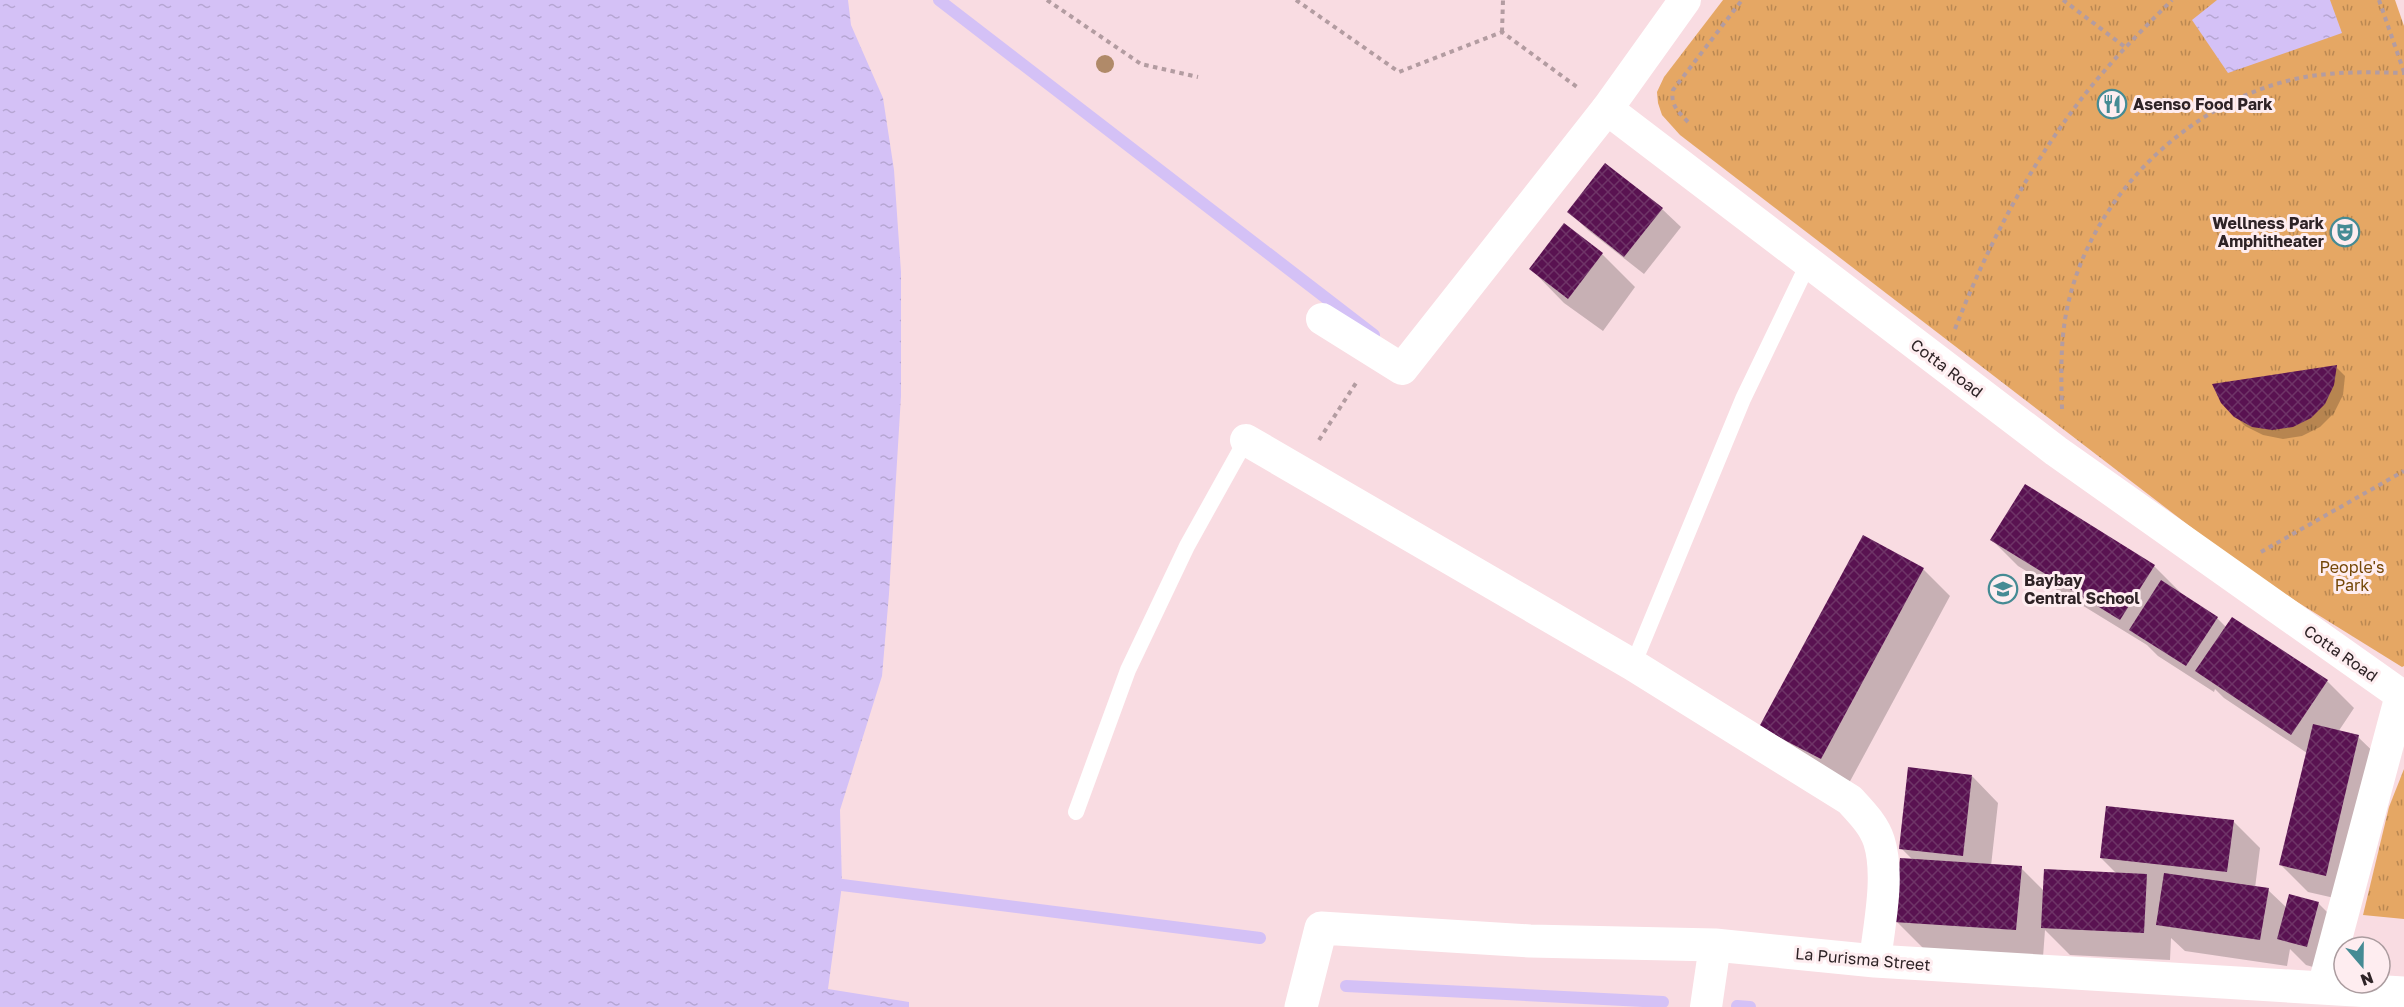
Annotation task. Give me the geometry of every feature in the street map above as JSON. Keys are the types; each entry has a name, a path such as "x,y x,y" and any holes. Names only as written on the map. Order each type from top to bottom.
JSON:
{"street":[{"path":"1322,319 1402,369 1607,109 1685,0"},
{"name":"Cotta Road","path":"1607,109 2056,451 2402,694"},
{"path":"1246,440 1633,665 1850,800 1868,819 1879,840 1884,868 1875,962"},
{"path":"2323,988 2402,694"},
{"name":"La Purisma Street","path":"1300,1007 1321,928 1530,941 1714,945 1875,962 2404,993"},
{"path":"1706,1007 1714,945"}],"lane":[{"path":"1633,665 1743,399 1808,264"},
{"path":"1076,812 1128,670 1187,546 1246,440"}],"path":[{"path":"1047,0 1141,64 1198,77"},
{"path":"1296,0 1400,72 1502,32"},
{"path":"1502,32 1503,0"},
{"path":"1690,124 1675,107 1672,100 1674,90 1742,0"},
{"path":"2063,0 2125,47"},
{"path":"1955,327 2010,208 2044,151 2082,98 2125,47 2172,0"},
{"path":"2061,409 2060,353 2069,299 2088,248 2116,200 2151,158 2194,123 2253,93 2295,79 2349,71 2404,72 2379,0"},
{"path":"1502,32 1607,109"},
{"path":"1946,320 1964,334"},
{"path":"1299,471 1376,353"},
{"path":"2053,402 2071,416"},
{"path":"2253,556 2404,471"}],"green space":[{"name":"People's Park","path":"1723,0 2395,0 2404,26 2404,666 2402,667 2252,574 1680,135 1662,115 1657,92 1664,77"},
{"path":"2404,769 2404,919 2363,915 2389,807"}],"water":[{"path":"0,0 848,0 851,25 883,98 894,170 901,272 901,396 882,676 840,810 842,885 828,989 909,1002 909,1007 0,1007"},
{"path":"2217,0 2330,0 2342,33 2228,73 2192,20"}],"building":[{"path":"1605,163 1663,208 1624,257 1567,212"},
{"path":"1564,223 1603,253 1568,299 1529,269"},
{"path":"2337,365 2334,385 2325,404 2311,418 2293,427 2272,430 2252,427 2234,417 2221,403 2212,384"},
{"path":"2025,484 2155,565 2120,620 1990,540"},
{"path":"1863,535 1924,568 1821,759 1759,727"},
{"path":"2161,580 2218,617 2186,666 2129,630"},
{"path":"2232,617 2328,680 2291,735 2195,671"},
{"path":"2313,724 2359,735 2326,876 2279,865"},
{"path":"1908,767 1972,775 1963,856 1899,849"},
{"path":"2106,806 2234,820 2227,872 2100,858"},
{"path":"1900,858 2022,866 2016,930 1894,922"},
{"path":"2044,869 2147,874 2144,933 2041,928"},
{"path":"2164,873 2269,888 2260,940 2156,925"},
{"path":"2289,894 2319,902 2307,947 2277,939"}],"waterway":[{"path":"939,0 1374,335"},
{"path":"842,885 1260,938"},
{"path":"1346,986 1663,1002"},
{"path":"1737,1006 1750,1007"}],"place":[{"name":"Asenso Food Park","path":"2112,104"},
{"name":"Wellness Park Amphitheater","path":"2345,232"},
{"name":"Baybay Central School","path":"2003,589"}]}
